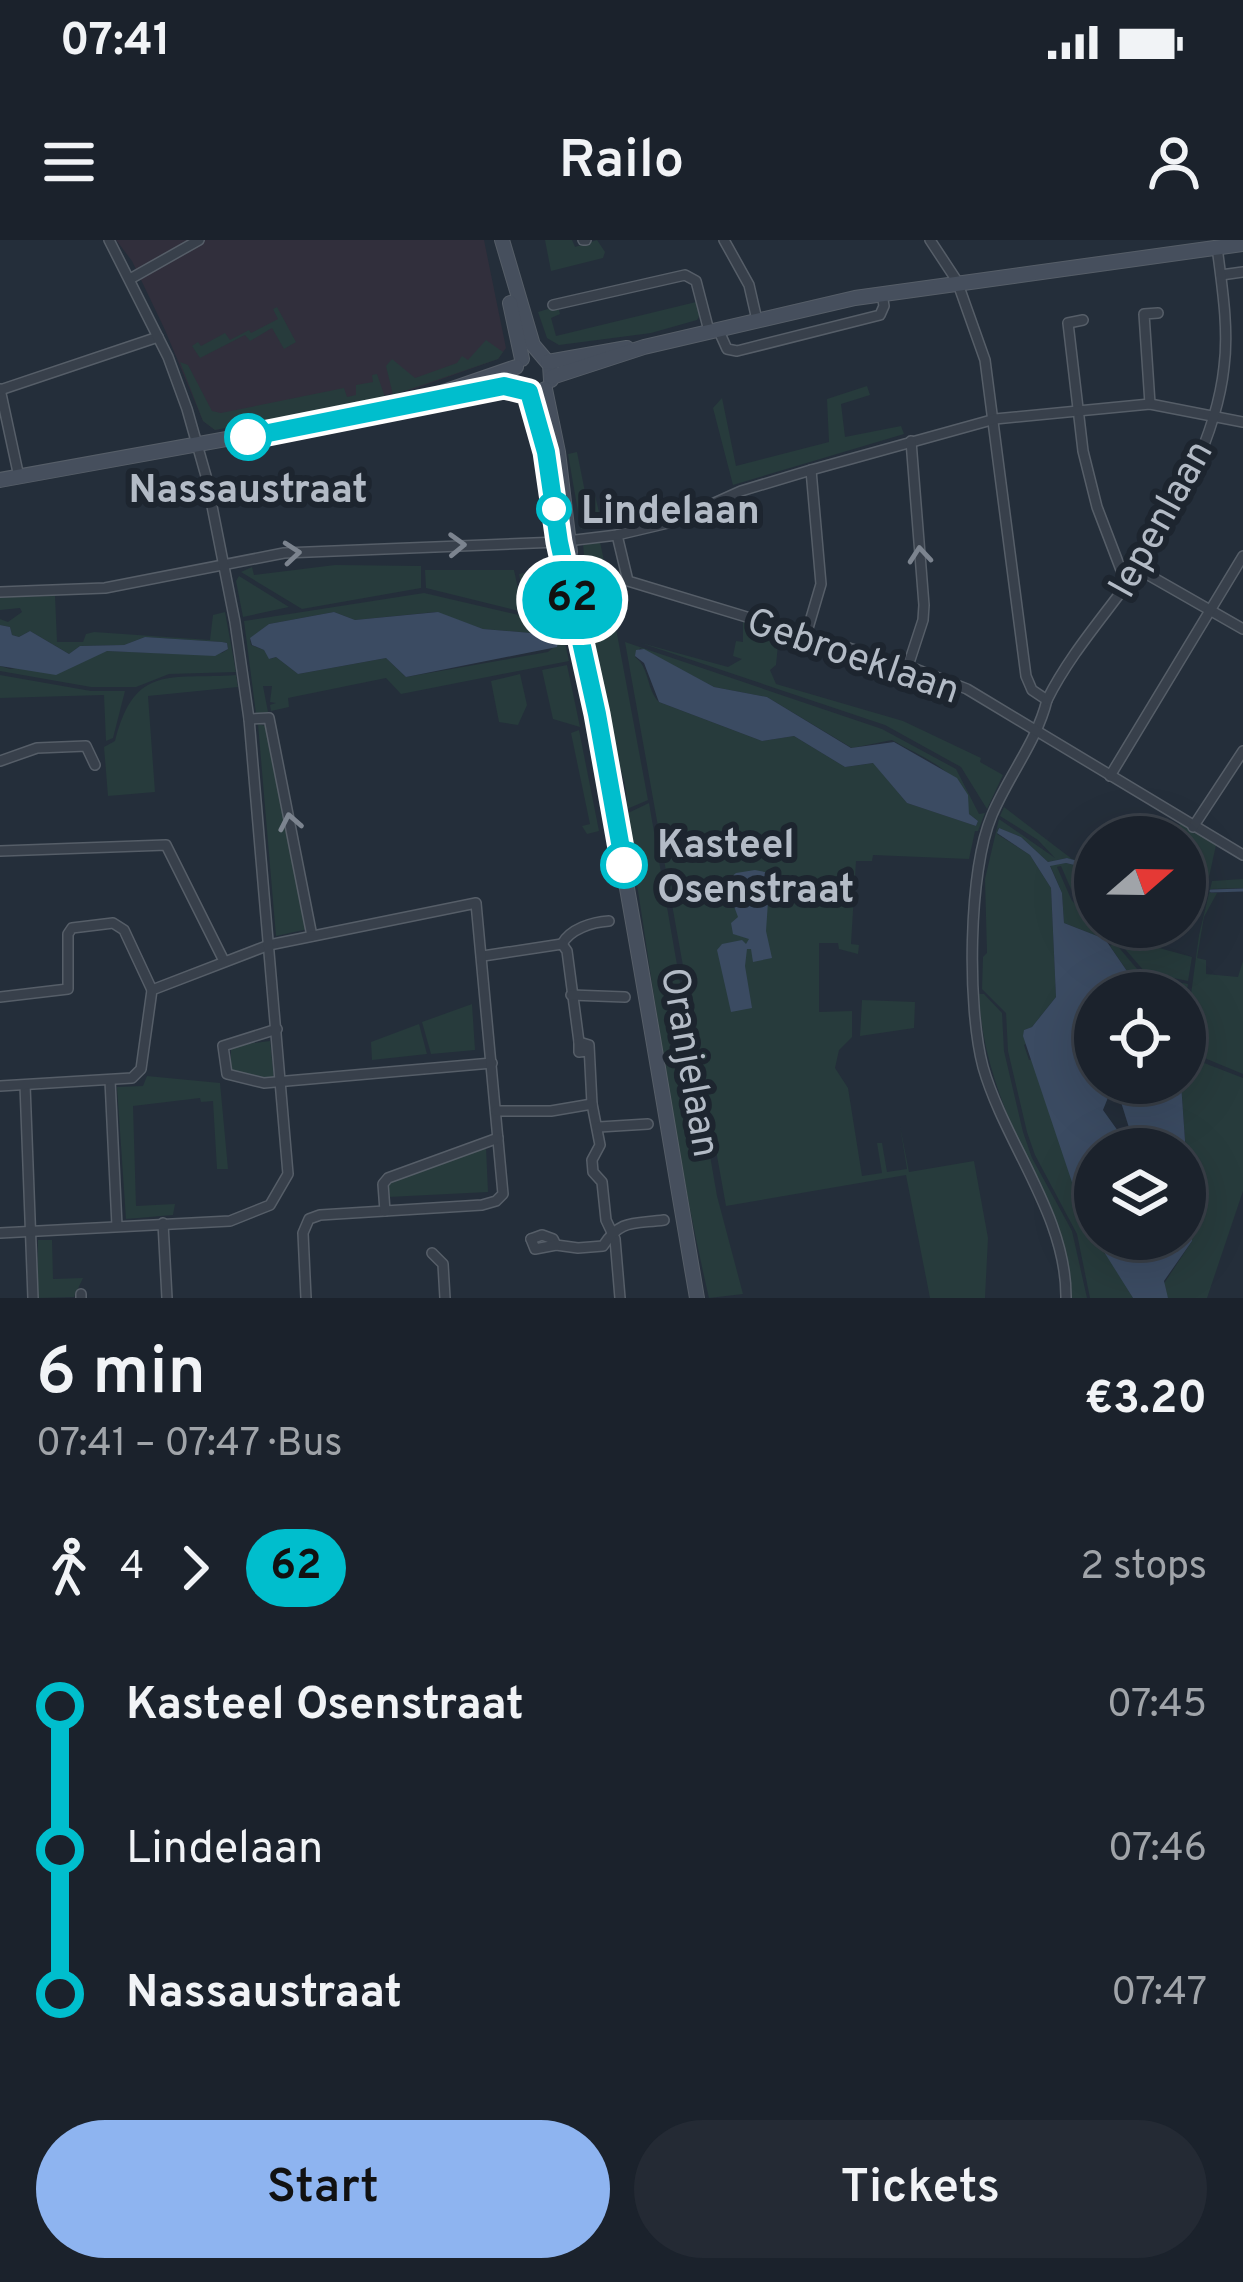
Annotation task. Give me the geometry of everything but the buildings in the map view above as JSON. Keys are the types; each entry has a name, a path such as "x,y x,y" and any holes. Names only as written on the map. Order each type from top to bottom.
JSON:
{"street":[{"path":"0,1233 230,1221 263,1209 277,1198 288,1174 249,719 224,564 199,445 158,337 109,240"},
{"path":"130,279 199,240"},
{"name":"Oranjelaan","path":"498,240 519,363 539,377"},
{"name":"Oranjelaan","path":"498,240 558,452 559,541 597,714 701,1298"},
{"path":"724,240 749,285 757,320"},
{"path":"930,240 957,281 985,360 1026,676 1032,690 1047,700"},
{"path":"0,480 539,377 714,330 882,294 1243,244"},
{"name":"Iepenlaan","path":"1066,1298 1060,1251 989,1084 975,1022 981,849 992,814 1037,730 1047,700 1138,569 1186,485 1214,416 1225,367 1217,247"},
{"path":"1221,275 1243,272"},
{"path":"554,305 685,275 696,281 714,330 727,349 737,351 880,315 882,294"},
{"path":"1150,404 1144,314 1158,313"},
{"path":"1083,320 1068,323 1078,409 1097,508 1126,583"},
{"path":"19,477 0,390 158,337"},
{"path":"426,400 519,363 539,377"},
{"path":"0,592 105,588 284,553 617,535 671,522 741,491 995,419 1150,404 1243,422"},
{"path":"908,666 924,605 911,441"},
{"path":"806,635 821,584 812,470"},
{"name":"Gebroeklaan","path":"617,535 628,581 967,688 1176,816"},
{"path":"1110,776 1243,556"},
{"path":"1138,569 1243,629"},
{"path":"249,719 269,718 312,936"},
{"path":"0,761 37,748 86,746 95,765"},
{"path":"1200,816 1243,751"},
{"name":"Gebroeklaan","path":"1206,834 1243,855"},
{"path":"0,851 166,844 224,961"},
{"path":"152,990 269,945 476,904 503,1194 496,1202 320,1215 305,1223 306,1298"},
{"path":"562,944 590,922 609,921"},
{"path":"0,997 68,989 68,934 76,926 113,922 124,931 152,990 141,1069 132,1078 0,1086"},
{"path":"483,956 562,944"},
{"path":"562,944 599,1127 593,1172 602,1182 620,1298"},
{"path":"571,995 625,997"},
{"path":"277,1029 224,1046 226,1075 264,1083 491,1063"},
{"path":"110,1080 117,1226"},
{"path":"25,1085 33,1298"},
{"path":"496,1111 551,1111 592,1104"},
{"path":"599,1127 648,1124"},
{"path":"385,1211 383,1184 388,1178 498,1138"},
{"path":"603,1246 611,1231 620,1226 664,1220"},
{"path":"163,1223 167,1298"},
{"path":"556,1245 603,1246 616,1252"},
{"path":"432,1253 442,1264 445,1298"}],"shaded area":[{"path":"116,240 484,240 506,348 498,359 414,389 215,430 203,421 132,261"}],"green space":[{"path":"545,240 572,240 575,247 597,240 605,252 603,258 551,271"},
{"path":"696,302 697,320 651,333 559,345 547,338 538,312 558,306 560,314 551,318 556,336"},
{"path":"277,307 296,342 284,349 272,328 250,341 245,335 200,358 192,346 225,333 230,340 249,330 251,333 278,319 273,309"},
{"path":"486,340 503,352 498,359 393,395 386,366 392,359 415,378 457,363 462,356 468,360"},
{"path":"180,362 188,365 212,411 221,413 344,388 347,397 356,395 356,385 373,382 372,375 377,374 385,397 215,430 203,421"},
{"path":"867,386 870,395 841,404 845,437 901,426 904,434 733,485 713,408 722,398 736,466 829,442 827,399"},
{"path":"577,452 585,492 594,491 603,529 581,529 568,454"},
{"path":"600,542 616,617 586,578 583,544"},
{"path":"573,559 577,559 581,579 615,623 648,800 627,809 622,774 598,699"},
{"path":"335,565 421,566 421,588 302,609 241,572 252,567 254,575"},
{"path":"425,570 514,570 523,612 426,588"},
{"path":"549,572 548,585 552,585 569,661 401,694 386,678 288,698 289,707 271,711 270,705 276,703 270,702 272,686 263,686 268,712 256,714 244,621 424,593 527,617 519,574","holes":["334,612 355,620 435,612 483,629 542,634 558,643 548,652 406,677 386,658 298,674 251,645 250,639 269,624"]},
{"path":"239,576 289,607 243,617"},
{"path":"55,596 57,642 83,642 86,634 94,632 210,640 213,615 225,612 236,672 169,674 136,687 91,687 0,671 0,666 10,669 107,651 181,654 228,649 222,642 145,637 124,645 80,646 69,654 30,631 19,637 12,635 10,627 0,625 0,619 8,622 22,612 20,608 0,610 0,597"},
{"path":"743,622 784,635 776,665 770,670 776,684 903,721 981,758 980,762 1003,775 987,809 961,767 885,725 641,643 728,667 742,659 733,656 736,641 743,642"},
{"path":"625,642 882,729 956,769 979,814 985,813 969,859 873,855 872,861 856,861 851,944 859,945 858,954 839,949 838,943 819,943 819,1012 852,1011 852,1037 839,1050 835,1068 848,1088 862,1176 882,1173 877,1143 882,1143 887,1172 907,1169 900,1126 909,1172 974,1161 988,1238 985,1298 930,1298 906,1175 726,1206","holes":["640,648 714,687 767,697 852,748 892,740 953,778 969,814 978,821 976,826 907,803 874,763 845,767 794,736 762,741 659,702 635,657"]},
{"path":"567,665 580,727 553,719 542,670"},
{"path":"520,674 527,705 518,725 499,722 491,681"},
{"path":"0,675 91,691 125,691 113,738 106,741 104,695 0,698"},
{"path":"236,675 238,687 148,696 155,792 108,796 104,747 115,741 123,716 144,687 174,678"},
{"path":"258,724 266,726 308,929 276,936"},
{"path":"579,730 599,831 587,834 582,826 590,824 571,733"},
{"path":"649,803 717,1196 743,1294 709,1298 684,1178 626,814"},
{"path":"1004,807 1074,860 1048,862 1021,837 998,828 997,834 1030,855 1051,888 1056,997 1032,1027 1024,1030 1024,1045 1029,1060 1033,1059 1074,1185 1074,1228 1027,1132 1008,1051 1006,1013 982,989 987,953 985,879 999,819 1055,858 1038,840 1000,816"},
{"path":"1206,839 1216,845 1209,877 1206,874"},
{"path":"1050,865 1074,865 1071,889 1061,866 1057,867 1074,903 1074,927 1064,923 1062,893"},
{"path":"1243,879 1243,888 1211,889 1210,893 1217,893 1206,913 1206,906 1212,881"},
{"path":"1111,948 1119,948 1140,972 1128,972"},
{"path":"1124,948 1159,948 1192,957 1190,972 1145,972"},
{"path":"1199,948 1197,958 1206,960 1206,972 1194,972"},
{"path":"1243,961 1243,1074 1206,1059 1206,974 1238,977"},
{"path":"979,994 984,994 1002,1013 1004,1051 1023,1132 1072,1231 1074,1260 1078,1260 1087,1298 1071,1298 1061,1244 1010,1122 981,1021"},
{"path":"862,1000 915,1002 914,1028 860,1036"},
{"path":"472,1004 475,1050 431,1054 422,1022"},
{"path":"419,1024 427,1054 372,1060 371,1042"},
{"path":"270,1041 274,1079 231,1071 231,1046"},
{"path":"1206,1064 1243,1078 1243,1191 1207,1298 1168,1298 1163,1285 1179,1260 1206,1260 1206,1128 1184,1128 1182,1104 1206,1104"},
{"path":"147,1076 220,1083 228,1169 217,1169 213,1101 201,1102 200,1098 133,1106 136,1206 175,1204 173,1215 126,1219 117,1087 143,1086"},
{"path":"486,1147 488,1192 388,1197 386,1188 391,1181"},
{"path":"38,1240 52,1240 53,1279 83,1278 74,1297 37,1298"},
{"path":"1082,1260 1110,1260 1133,1298 1090,1298"}],"water":[{"path":"334,612 355,620 438,612 483,629 542,634 558,643 557,647 406,677 386,658 298,674 252,645 250,638 269,624"},
{"path":"0,625 10,627 12,635 19,637 30,631 69,654 80,646 124,645 145,637 222,642 228,649 215,656 107,651 56,675 0,666"},
{"path":"644,649 714,687 767,697 851,748 894,742 957,778 968,795 969,814 978,821 976,826 907,803 873,763 845,767 794,736 762,741 659,702 644,663 635,656 636,650"},
{"path":"999,828 1021,837 1048,862 1074,860 1074,865 1050,866 1062,893 1064,923 1074,927 1074,948 1111,948 1128,972 1074,972 1074,1104 1105,1104 1103,1110 1116,1128 1074,1128 1074,1188 1023,1036 1056,997 1051,888 1030,855 997,833"},
{"path":"736,873 770,873 766,931 772,958 753,962 751,949 747,949 752,1008 731,1012 717,950 722,944 742,940 746,944 749,939 733,934 731,923 738,917 725,882"},
{"path":"1122,1104 1182,1104 1184,1128 1129,1128"},
{"path":"1109,1260 1179,1260 1164,1281 1168,1298 1133,1298"}],"waterway":[{"path":"550,640 565,637"},
{"path":"1211,891 1243,890"}],"bus line":[{"name":"62","path":"248,437 504,386 529,392 546,452 559,542 624,865"}],"place":[{"name":"Nassaustraat","path":"248,437"},
{"name":"Lindelaan","path":"554,509"},
{"name":"Kasteel Osenstraat","path":"624,865"}]}
